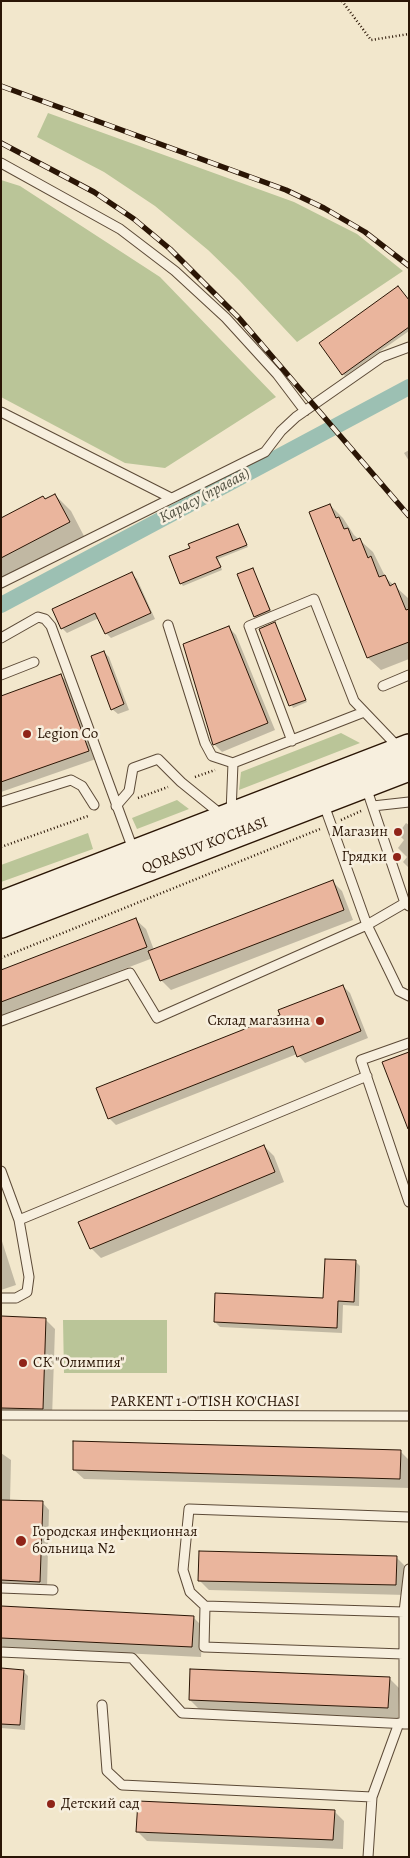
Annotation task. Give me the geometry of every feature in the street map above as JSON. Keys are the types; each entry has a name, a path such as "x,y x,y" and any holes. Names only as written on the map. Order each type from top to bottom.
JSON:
{"main road":[{"name":"QORASUV KO'CHASI","path":"1,925 322,801 369,795 406,755"},
{"name":"QORASUV KO'CHASI","path":"1,904 228,816 406,755"}],"lane":[{"path":"1,163 120,229 175,271 226,318 277,374 304,411"},
{"path":"1,583 265,452 281,430 304,411 382,357 409,347"},
{"path":"1,412 171,498"},
{"path":"292,741 249,626 314,599 354,701 406,755"},
{"path":"1,638 38,617 46,619 134,853"},
{"path":"168,625 205,743 212,756 233,763 364,712"},
{"path":"1,675 34,662"},
{"path":"383,686 409,675"},
{"path":"116,806 129,791 133,768 158,759 181,782 228,816"},
{"path":"228,816 233,763"},
{"path":"1,802 71,780 82,786 94,805"},
{"path":"1,1020 130,973 157,1018 367,925 407,904 369,795 409,802"},
{"path":"322,801 367,925 399,991 409,996"},
{"path":"409,1043 361,1060 409,1202"},
{"path":"19,1220 367,1076"},
{"path":"1,1171 19,1220 29,1278 27,1292 16,1298 1,1298"},
{"name":"PARKENT 1-O'TISH KO'CHASI","path":"1,1415 409,1416"},
{"path":"404,1612 205,1606 190,1592 183,1570 189,1509 409,1517"},
{"path":"368,1857 372,1797 404,1724 404,1612 409,1569"},
{"path":"1,1588 53,1590"},
{"path":"205,1606 204,1647 404,1654"},
{"path":"1,1652 132,1658 182,1713 404,1724"},
{"path":"102,1705 107,1771 122,1785 372,1797"}],"path":[{"path":"342,1 371,40 409,34"},
{"path":"1,958 330,825 369,795"}],"green space":[{"path":"48,113 294,202 357,234 403,271 297,342 208,250 155,206 104,172 37,137"},
{"path":"1,180 20,186 160,277 276,397 165,468 125,463 1,397"},
{"path":"341,733 360,743 239,790 241,772"},
{"path":"177,800 189,809 137,829 132,818"},
{"path":"88,833 93,849 1,882 1,865"},
{"path":"63,1320 167,1320 167,1373 64,1373"}],"building":[{"path":"398,286 409,300 409,327 342,375 319,343"},
{"path":"55,494 70,522 1,558 1,518 43,496 45,499"},
{"path":"330,504 336,518 339,517 344,529 348,528 353,541 360,538 368,558 371,556 379,577 385,575 390,586 395,583 406,610 409,609 409,642 367,658 309,512"},
{"path":"238,524 247,545 216,557 221,567 180,584 169,556 190,548 188,544"},
{"path":"253,568 270,610 254,617 237,574"},
{"path":"132,572 151,613 105,634 95,613 61,629 52,609"},
{"path":"275,622 306,700 289,706 259,629"},
{"path":"229,626 268,723 213,745 183,644"},
{"path":"104,651 124,704 111,710 91,656"},
{"path":"61,674 89,751 1,782 1,696"},
{"path":"333,880 344,910 160,981 148,951"},
{"path":"136,918 147,947 1,1002 1,970"},
{"path":"343,985 361,1031 297,1057 293,1046 108,1119 96,1088 280,1015 278,1010"},
{"path":"409,1052 409,1129 408,1129 382,1062"},
{"path":"264,1145 275,1172 90,1249 78,1222"},
{"path":"325,1259 356,1260 354,1302 338,1301 337,1328 214,1322 215,1293 323,1298"},
{"name":"СК \"Олимпия\"","path":"1,1316 46,1318 43,1409 1,1408"},
{"path":"73,1441 401,1450 400,1479 73,1470"},
{"name":"Городская инфекционная больница N2","path":"1,1500 43,1501 40,1582 1,1580"},
{"path":"199,1551 397,1556 396,1585 198,1581"},
{"path":"1,1606 194,1616 192,1647 1,1638"},
{"path":"1,1668 24,1670 20,1725 1,1724"},
{"path":"190,1669 390,1677 388,1708 189,1700"},
{"path":"138,1801 335,1810 333,1840 136,1832"}],"waterway":[{"name":"Карасу (правая)","path":"1,605 409,387"}],"railway":[{"path":"1,86 286,190 324,208 365,232 409,266"},
{"path":"1,143 94,192 134,219 170,249 239,318 409,516"}],"place":[{"name":"Legion Co","path":"27,734"},
{"name":"Магазин","path":"398,832"},
{"name":"Грядки","path":"397,857"},
{"name":"Склад магазина","path":"320,1021"},
{"name":"СК \"Олимпия\"","path":"23,1363"},
{"name":"Городская инфекционная больница N2","path":"21,1541"},
{"name":"Детский сад","path":"51,1804"}]}
